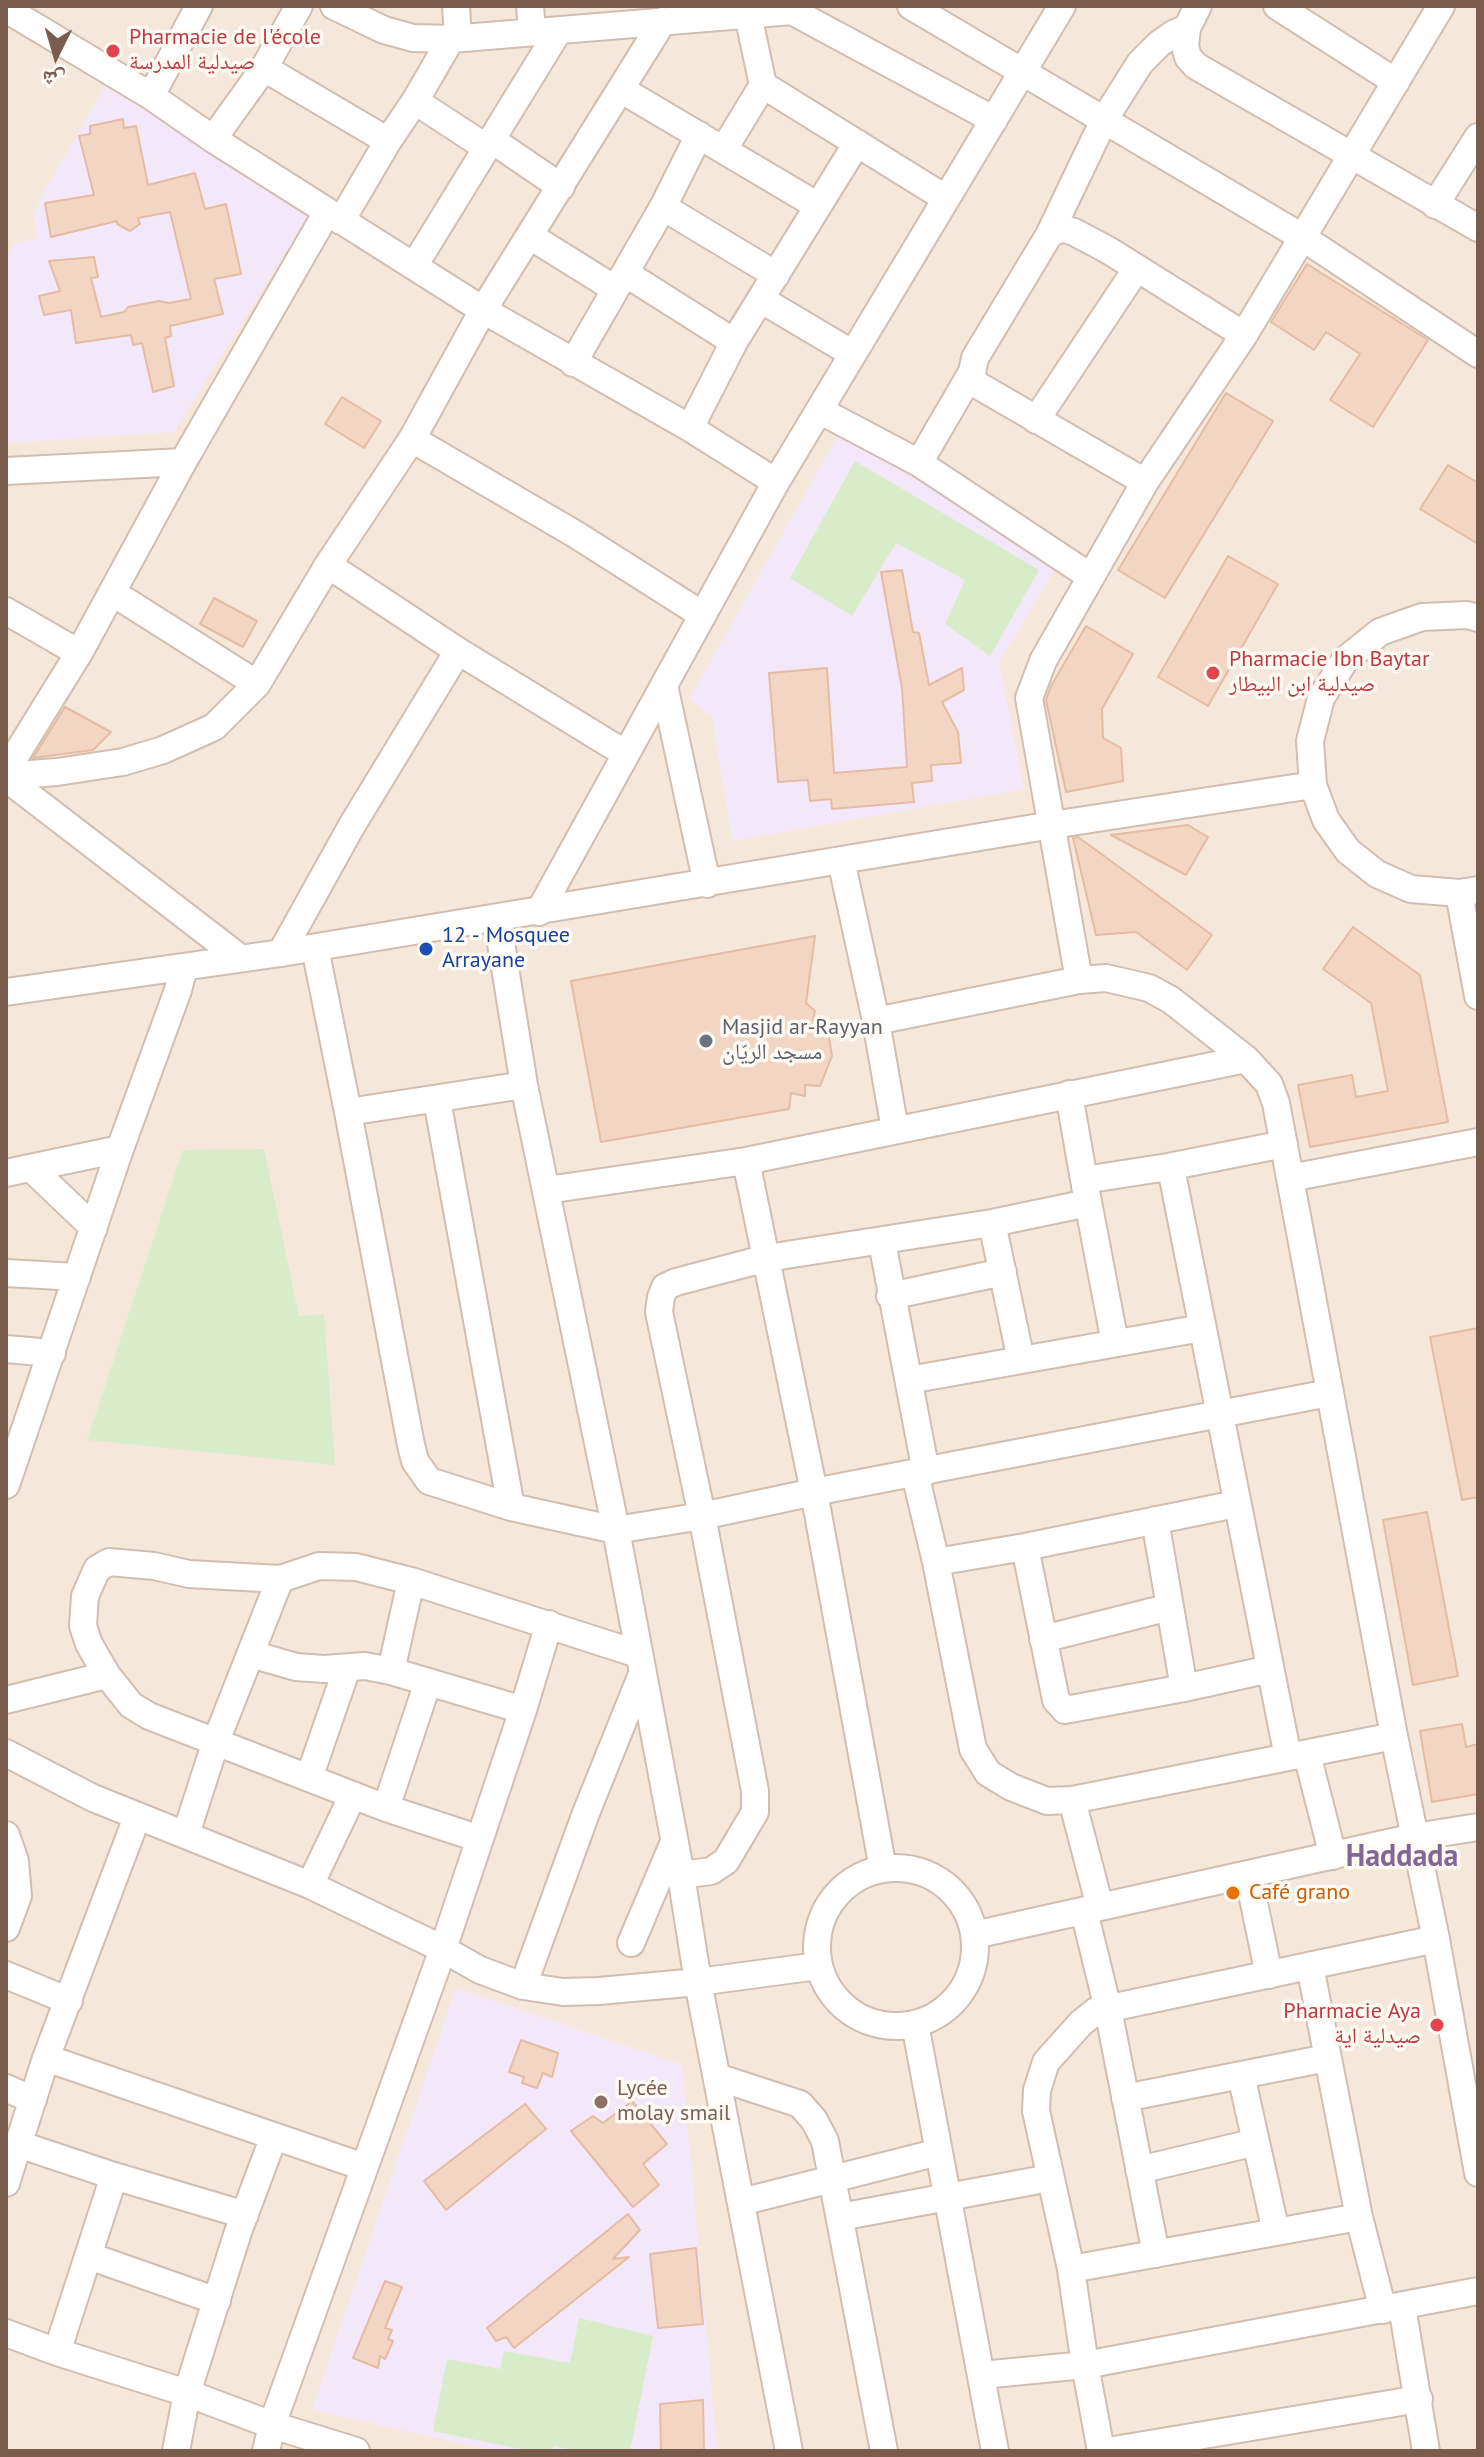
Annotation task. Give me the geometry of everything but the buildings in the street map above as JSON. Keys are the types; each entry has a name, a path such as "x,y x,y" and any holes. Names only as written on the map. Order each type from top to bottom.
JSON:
{"street":[{"path":"151,96 199,6"},
{"path":"213,139 264,68 299,6"},
{"path":"334,6 377,17 413,38 454,38 531,19 559,30 610,16 663,21 696,13 748,15 792,8 994,120"},
{"path":"6,775 113,593 183,462 334,216 415,101 454,38 456,6"},
{"path":"911,6 1302,237 1476,349"},
{"path":"539,912 776,482 1062,6"},
{"path":"1277,6 1306,14 1396,82"},
{"path":"1079,980 1029,698 1043,661 1145,482 1244,335 1441,6"},
{"path":"6,9 151,96 213,139 483,310 690,428 776,482"},
{"path":"724,149 763,85 748,15"},
{"path":"919,463 972,372 975,358 1049,235 1104,120 1140,63 1192,17"},
{"path":"1192,17 1185,46 1188,57 1196,66 1478,228"},
{"path":"6,775 57,772 123,762 163,750 214,727 257,684 328,565 412,439 483,310 663,21"},
{"path":"414,266 559,30"},
{"path":"264,68 388,141"},
{"path":"763,85 945,198"},
{"path":"622,90 818,206"},
{"path":"415,101 561,187"},
{"path":"573,363 663,207 699,135"},
{"path":"1435,205 1478,137"},
{"path":"690,428 734,342 857,143"},
{"path":"663,207 776,275"},
{"path":"1049,235 1061,228 1074,232 1244,335"},
{"path":"530,236 734,342"},
{"path":"1036,420 1137,268"},
{"path":"762,300 853,354"},
{"path":"972,372 974,383 1145,482"},
{"path":"819,410 919,463 1091,577"},
{"path":"412,439 575,534 701,614"},
{"path":"6,471 183,462"},
{"path":"328,565 458,651 626,754"},
{"path":"113,593 257,684"},
{"path":"6,611 79,653"},
{"path":"1478,618 1467,615 1422,617 1380,632 1345,660 1321,698 1310,741 1313,785 1326,820 1348,851 1377,874 1411,889 1468,892 1478,996"},
{"path":"281,953 351,827 458,651"},
{"path":"664,685 707,884"},
{"path":"6,775 240,958"},
{"path":"6,992 315,948 1052,825 1313,785"},
{"path":"841,860 876,1021 895,1130"},
{"path":"497,918 524,1085 616,1530 698,1982 789,2451"},
{"path":"315,948 415,1461 429,1481 511,1507 616,1530 702,1516 1329,1393"},
{"path":"6,1485 14,1444 52,1353 184,967"},
{"path":"876,1021 1079,980 1106,978 1149,988 1171,1000 1246,1059 1269,1084 1284,1144 1478,2173"},
{"path":"547,1190 746,1161 1246,1059"},
{"path":"348,1112 524,1085"},
{"path":"1069,1094 1115,1343"},
{"path":"437,1100 511,1507"},
{"path":"1290,1178 1478,1142"},
{"path":"681,1875 711,1871 726,1861 755,1812 755,1791 659,1312 665,1287 767,1258 992,1223 1168,1167 1284,1144"},
{"path":"19,1171 120,1149"},
{"path":"746,1161 814,1492 883,1869"},
{"path":"1168,1167 1173,1178 1270,1669 1333,1856"},
{"path":"19,1171 94,1228"},
{"path":"992,1223 1021,1360"},
{"path":"882,1242 890,1296 909,1380 920,1473 973,1749 988,1773 1011,1787 1047,1801 1072,1800 1394,1736"},
{"path":"890,1296 1003,1272"},
{"path":"6,1273 77,1277"},
{"path":"909,1380 1202,1328"},
{"path":"6,1349 52,1353"},
{"path":"936,1562 1236,1504"},
{"path":"1155,1520 1184,1688"},
{"path":"1025,1547 1056,1700 1065,1710 1270,1669"},
{"path":"480,1839 386,1808 149,1716 131,1705 107,1675 89,1644 83,1626 85,1596 91,1579 103,1564 120,1563 189,1574 280,1579 319,1566 341,1565 411,1581 549,1624 640,1664"},
{"path":"186,1834 216,1741 280,1579"},
{"path":"391,1671 411,1581"},
{"path":"1043,1639 1170,1607"},
{"path":"266,2451 272,2425 443,1949 549,1624"},
{"path":"251,1654 296,1667 365,1666 391,1671 523,1710"},
{"path":"523,1986 640,1664"},
{"path":"309,1778 347,1668"},
{"path":"6,1700 107,1675"},
{"path":"386,1808 428,1682"},
{"path":"6,1753 93,1798 310,1885 480,1970 523,1986 575,1991 698,1982 818,1966"},
{"path":"310,1885 353,1795"},
{"path":"1072,1800 1108,2009 1156,2254"},
{"path":"6,2183 46,2058 137,1817"},
{"path":"974,1935 1415,1837 1478,1827"},
{"path":"6,1835 15,1861 18,1896 6,1928"},
{"path":"631,1943 674,1842"},
{"path":"904,1868 931,1875 957,1896 972,1919 974,1935 977,1951 971,1978 956,2001 927,2021 915,2024 899,2027 872,2023 851,2013 831,1994 818,1966 816,1945 822,1918 836,1894 851,1881 876,1870 904,1868"},
{"path":"1248,1874 1269,1975"},
{"path":"1101,2451 1071,2269 1036,2111 1037,2090 1046,2062 1096,2011 1436,1939"},
{"path":"1310,1966 1359,2217 1392,2308 1419,2399 1426,2451"},
{"path":"6,1975 69,2001"},
{"path":"915,2024 995,2451"},
{"path":"46,2058 364,2167"},
{"path":"1125,2098 1327,2058"},
{"path":"1241,2075 1276,2232"},
{"path":"717,2077 800,2104 814,2120 825,2141 884,2451"},
{"path":"6,2088 33,2100"},
{"path":"176,2451 187,2393 274,2136"},
{"path":"1139,2170 1256,2142"},
{"path":"18,2144 245,2215"},
{"path":"741,2202 939,2152"},
{"path":"57,2352 114,2176"},
{"path":"840,2217 1050,2178"},
{"path":"1071,2269 1359,2217"},
{"path":"89,2256 217,2301"},
{"path":"982,2375 1085,2365 1478,2291"},
{"path":"6,2333 348,2450"},
{"path":"1108,2451 1419,2399"}],"shaded area":[{"path":"6,6 1478,6 1478,2451 6,2451"},
{"path":"105,86 311,212 174,432 6,443 6,257 15,243 37,238 34,213"},
{"path":"840,432 1057,567 999,662 1024,789 732,841 712,716 689,699"},
{"path":"456,1988 682,2065 717,2451 496,2451 312,2410"}],"green space":[{"path":"855,461 1039,570 990,656 945,624 965,580 896,543 852,616 790,578"},
{"path":"264,1149 299,1316 324,1314 335,1465 87,1440 183,1150"},
{"path":"579,2318 653,2336 630,2451 577,2451 554,2446 552,2451 530,2451 433,2431 447,2359 500,2369 504,2351 570,2363"}],"place":[{"name":"Pharmacie de l'école صيدلية المدرسة","path":"113,51"},
{"name":"Pharmacie Ibn Baytar صيدلية ابن البيطار","path":"1213,673"},
{"name":"12 - Mosquee Arrayane","path":"426,949"},
{"name":"Masjid ar-Rayyan مسجد الريّان","path":"706,1041"},
{"name":"Café grano","path":"1233,1893"},
{"name":"Pharmacie Aya صيدلية اية","path":"1437,2025"},
{"name":"Lycée molay smail","path":"601,2102"}],"district":[{"name":"Haddada","path":"1402,1857"}]}
